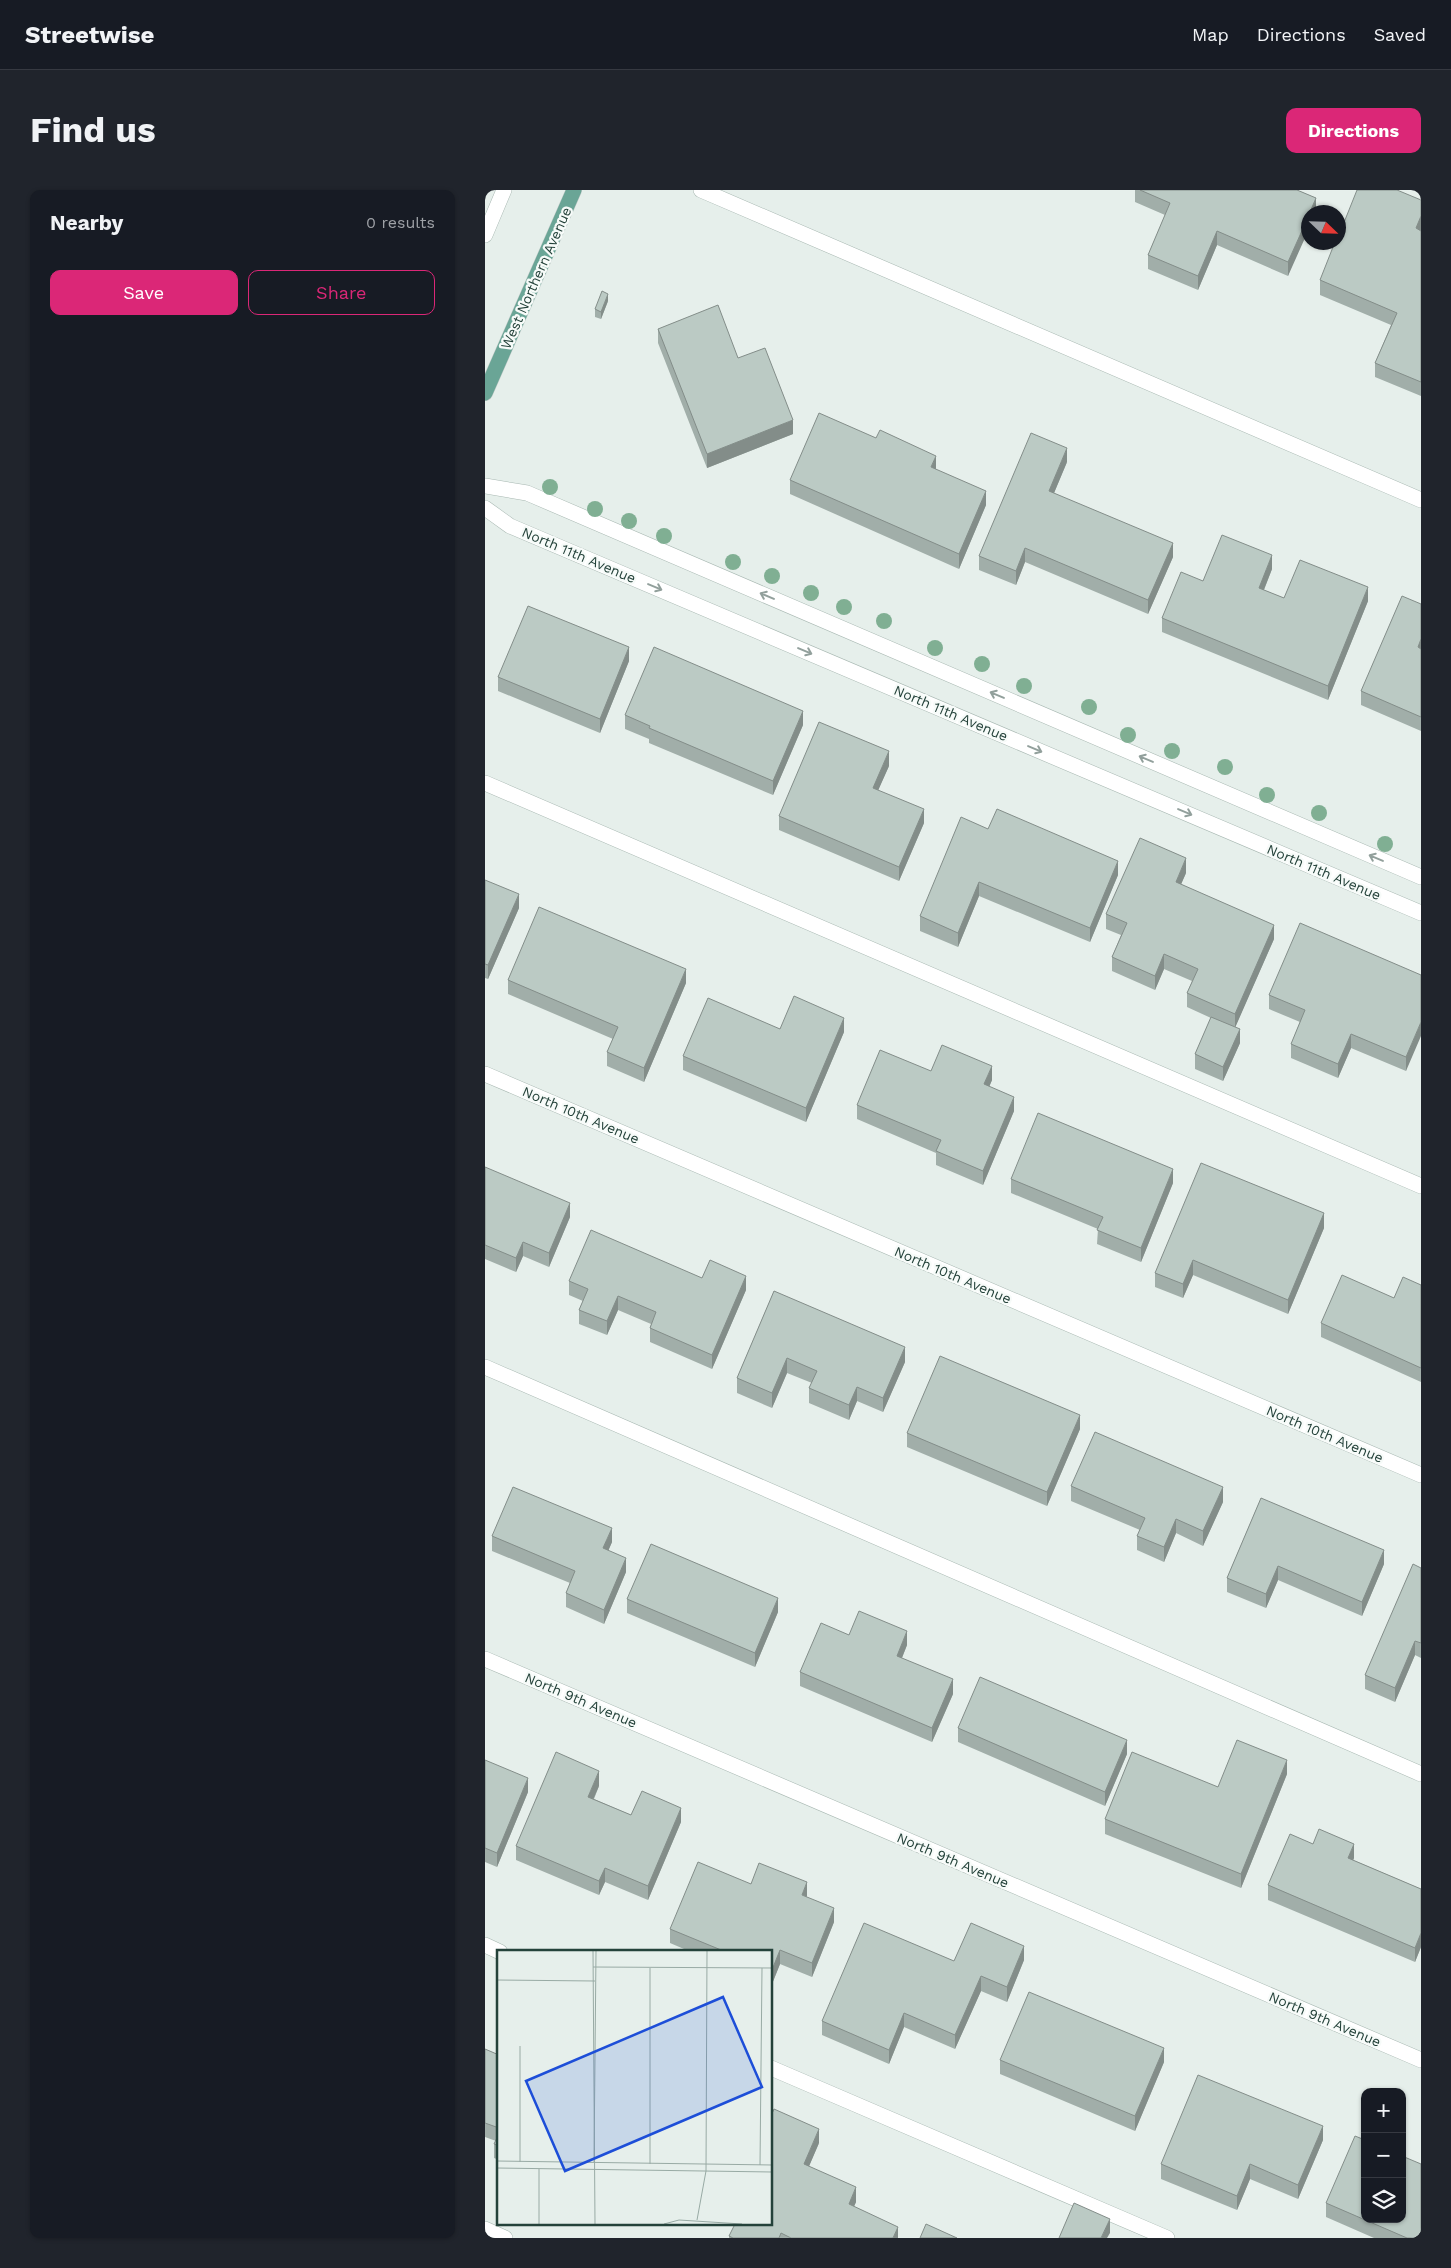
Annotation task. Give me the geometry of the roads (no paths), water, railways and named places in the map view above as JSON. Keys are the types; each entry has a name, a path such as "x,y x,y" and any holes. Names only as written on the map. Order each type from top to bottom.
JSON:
{"main road":[{"name":"West Northern Avenue","path":"485,393 574,190"}],"street":[{"path":"485,235 490,209 504,190"},
{"path":"701,190 1421,500"},
{"path":"485,486 527,493 1421,877"},
{"name":"North 11th Avenue","path":"485,508 510,526 1421,913"},
{"path":"485,783 1421,1186"},
{"name":"North 10th Avenue","path":"485,1074 1421,1475"},
{"path":"485,1367 1421,1774"},
{"name":"North 9th Avenue","path":"485,1659 1421,2060"},
{"path":"485,1945 497,1950"},
{"path":"773,2069 1167,2238"},
{"path":"485,2229 505,2238"}]}
